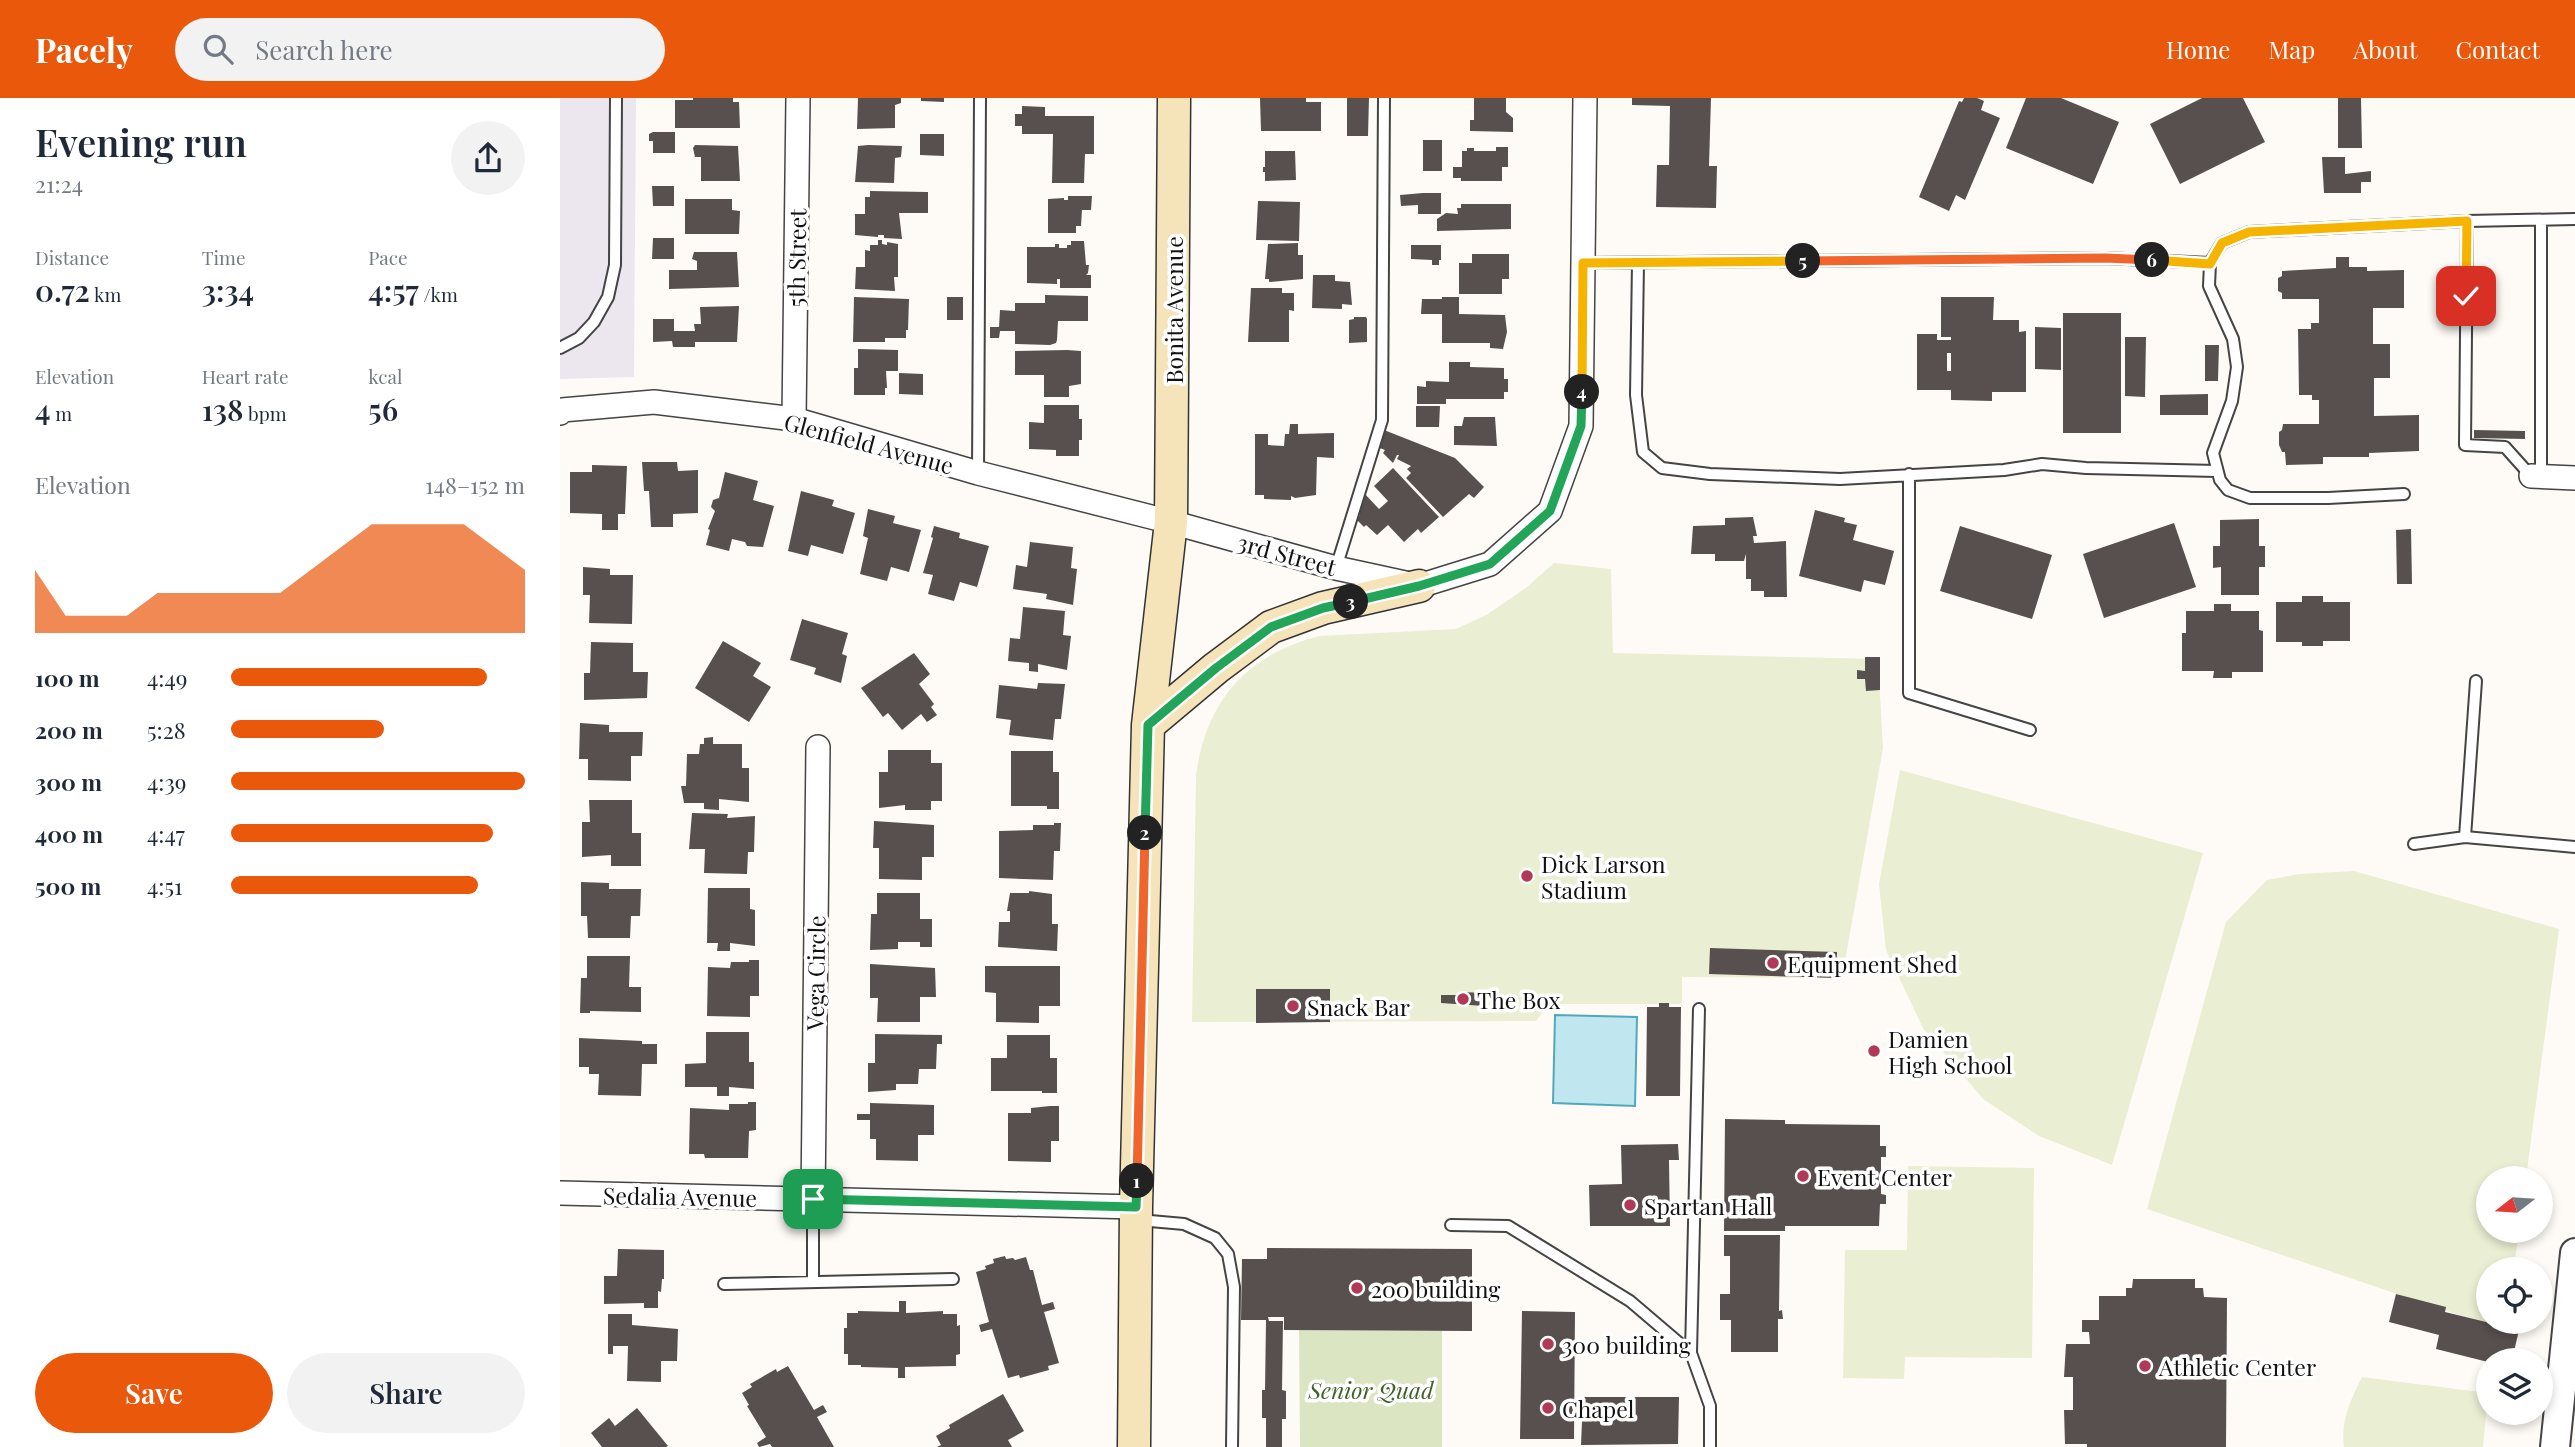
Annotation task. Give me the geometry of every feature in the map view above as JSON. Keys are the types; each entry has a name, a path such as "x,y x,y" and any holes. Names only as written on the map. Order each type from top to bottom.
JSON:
{"main road":[{"name":"Bonita Avenue","path":"1134,1447 1136,1213 1148,725 1171,522 1174,98"},
{"path":"1148,725 1216,668 1271,627 1323,608 1419,586"}],"street":[{"name":"5th Street","path":"794,419 798,98"},
{"name":"3rd Street","path":"1171,522 1336,568 1419,586 1490,564 1550,511 1581,426 1585,98"},
{"name":"Glenfield Avenue","path":"561,411 654,402 794,419 978,473 1171,522"},
{"path":"2536,476 2575,478"},
{"name":"Vega Circle","path":"813,1199 818,747"},
{"name":"Sedalia Avenue","path":"560,1193 813,1199 1136,1213"},
{"path":"2555,1447 2575,1255"}],"lane":[{"path":"560,348 579,338 594,322 608,297 615,265 616,98"},
{"path":"978,473 980,98"},
{"path":"1336,568 1382,420 1384,98"},
{"path":"2404,494 2250,498 2228,490 2220,480 2213,453 2232,401 2237,367 2233,339 2209,286 2210,264 2222,243 2249,232 2467,221 2575,219"},
{"path":"2536,476 2541,220"},
{"path":"2467,221 2465,445 2505,447 2536,476"},
{"path":"1583,263 2105,258 2210,264"},
{"path":"1638,263 1636,395 1643,452 1662,468 1710,474 1840,479 2004,470 2042,464 2154,471 2217,471"},
{"path":"1909,474 1909,693 2031,730"},
{"path":"2465,837 2476,681"},
{"path":"2414,844 2465,837 2575,847"},
{"path":"1699,1009 1691,1353 1710,1406 1710,1447"},
{"path":"813,1199 813,1282"},
{"path":"1136,1213 1184,1224 1215,1238 1228,1254 1234,1287 1232,1447"},
{"path":"1451,1225 1508,1226 1630,1301 1691,1353"},
{"path":"724,1284 953,1279"}],"shaded area":[{"path":"560,98 636,98 634,377 560,379"}],"green space":[{"name":"Dick Larson Stadium","path":"1554,563 1611,569 1613,653 1878,659 1883,748 1842,978 1682,977 1682,1004 1555,1004 1545,1009 1536,1021 1192,1022 1196,775 1209,725 1234,684 1251,668 1271,655 1320,636 1456,629 1488,614 1527,587"},
{"path":"1900,770 2203,853 2112,1165 2039,1136 1983,1099 1923,1028 1886,950 1879,884"},
{"path":"2354,871 2559,929 2528,1166 2476,1166 2476,1243 2517,1243 2516,1257 2476,1257 2476,1321 2147,1209 2226,922 2267,880 2300,874"},
{"path":"1908,1166 2034,1168 2032,1358 1905,1357 1904,1379 1843,1378 1845,1250 1907,1250"},
{"name":"Senior Quad","path":"1299,1330 1442,1331 1442,1447 1300,1447"},
{"path":"2362,1377 2476,1391 2476,1425 2485,1425 2483,1447 2344,1447 2345,1420"}],"water":[{"path":"1555,1015 1637,1017 1635,1106 1553,1103"}],"building":[{"path":"733,98 733,102 739,102 740,128 675,128 675,100"},
{"path":"858,98 901,98 901,103 895,105 895,128 857,129"},
{"path":"921,98 944,98 944,102 921,101"},
{"path":"1260,98 1306,98 1306,102 1321,102 1321,131 1261,131"},
{"path":"1347,98 1369,98 1368,136 1347,136"},
{"path":"1474,98 1506,98 1506,112 1513,118 1513,132 1470,131 1470,120 1474,120"},
{"path":"1632,98 1711,98 1709,166 1717,166 1716,208 1656,207 1657,165 1669,165 1670,106 1632,105"},
{"path":"1964,98 1984,101 1981,110 2000,118 1965,200 1956,195 1949,211 1919,197 1959,101 1962,102"},
{"path":"2026,98 2061,98 2119,122 2093,184 2006,148"},
{"path":"2202,98 2243,98 2265,142 2180,184 2150,124"},
{"path":"2338,98 2361,98 2362,148 2338,148"},
{"path":"1022,106 1045,107 1045,116 1094,116 1094,154 1085,154 1084,183 1052,183 1053,134 1022,134 1022,126 1015,126 1015,114 1022,114"},
{"path":"675,132 675,153 653,153 653,141 649,141 649,134"},
{"path":"920,134 944,134 944,156 920,155"},
{"path":"1423,140 1442,140 1442,171 1423,171"},
{"path":"695,145 738,146 740,181 701,181 701,157 695,157"},
{"path":"858,146 902,146 901,157 895,158 894,183 855,182"},
{"path":"1496,147 1508,147 1508,167 1502,167 1502,181 1461,181 1461,178 1453,178 1453,167 1462,167 1462,151 1474,148 1474,151 1496,151"},
{"path":"1265,151 1295,151 1296,180 1265,181"},
{"path":"2322,157 2345,157 2345,174 2371,171 2371,182 2361,182 2361,193 2324,193"},
{"path":"652,186 674,186 674,206 653,206"},
{"path":"870,191 928,192 928,213 899,213 902,239 884,238 884,235 855,235 855,214 865,214 865,197 870,197"},
{"path":"1441,193 1441,214 1418,214 1418,205 1401,206 1400,195"},
{"path":"1068,196 1092,196 1091,210 1082,210 1081,226 1076,226 1076,233 1048,233 1048,199 1068,200"},
{"path":"685,199 732,199 732,210 740,211 739,234 685,234"},
{"path":"1258,201 1300,202 1299,241 1256,240"},
{"path":"1461,204 1511,204 1511,229 1437,231 1437,219 1446,213 1458,214 1457,208 1461,208"},
{"path":"653,238 674,238 674,259 652,259"},
{"path":"878,240 887,245 887,242 898,244 898,277 894,277 895,291 855,289 856,267 865,267 865,250 870,251 870,245 878,245"},
{"path":"1071,241 1084,241 1086,265 1089,265 1086,275 1091,275 1091,288 1060,288 1060,279 1057,279 1057,284 1027,283 1027,247 1055,247 1055,244 1059,244 1059,248 1067,248"},
{"path":"1298,243 1298,255 1303,255 1303,279 1269,282 1269,279 1265,279 1268,244"},
{"path":"1411,245 1441,245 1439,265 1432,265 1432,260 1411,259"},
{"path":"694,252 737,252 739,287 669,289 669,270 697,270 697,261 692,259"},
{"path":"1472,254 1509,254 1509,279 1502,279 1502,294 1459,294 1459,263 1472,263"},
{"path":"2336,257 2349,257 2349,267 2367,267 2367,271 2404,270 2404,308 2373,308 2373,344 2390,344 2390,378 2374,378 2374,416 2419,415 2419,451 2369,453 2369,457 2323,457 2323,464 2286,465 2285,452 2282,452 2279,445 2279,432 2283,424 2319,424 2319,400 2312,400 2312,395 2299,395 2298,329 2311,329 2311,323 2319,323 2319,299 2282,299 2282,293 2278,291 2278,278 2282,276 2282,271 2336,268"},
{"path":"1313,275 1335,275 1335,281 1350,282 1352,305 1342,304 1342,309 1312,308"},
{"path":"1251,288 1282,288 1282,293 1294,293 1294,311 1289,310 1289,342 1248,342"},
{"path":"1045,295 1088,296 1088,321 1058,321 1056,343 1050,345 1015,344 1015,331 1000,331 999,338 990,338 990,327 999,327 1000,310 1015,311 1015,303 1045,303"},
{"path":"854,297 909,299 906,338 885,338 885,342 853,342"},
{"path":"947,297 963,297 963,320 947,320"},
{"path":"1459,297 1459,314 1505,315 1507,332 1503,349 1490,348 1490,343 1442,343 1442,314 1421,314 1422,299"},
{"path":"1941,297 1994,297 1993,320 2019,320 2019,332 2026,331 2026,392 1992,392 1992,401 1951,400 1951,390 1917,390 1917,334 1937,334 1937,340 1951,340 1951,337 1941,337","holes":["1947,353 1951,353 1951,371 1947,371"]},
{"path":"739,306 737,342 695,342 695,347 673,347 672,341 653,342 653,319 674,319 674,331 695,331 694,324 701,324 700,307"},
{"path":"2063,313 2121,313 2121,433 2063,433"},
{"path":"1366,317 1367,342 1349,343 1349,320"},
{"path":"2035,327 2061,328 2061,370 2035,369"},
{"path":"2125,337 2146,337 2145,397 2125,396"},
{"path":"2205,345 2219,345 2218,381 2205,381"},
{"path":"858,349 898,350 898,371 886,371 885,395 854,395 854,368 858,368"},
{"path":"1015,351 1081,351 1081,384 1069,386 1069,397 1044,397 1044,375 1015,375"},
{"path":"1449,362 1470,362 1470,367 1504,368 1504,379 1508,379 1508,392 1504,392 1504,399 1446,399 1446,404 1417,404 1417,386 1426,387 1426,381 1449,382"},
{"path":"899,373 923,374 923,395 899,394"},
{"path":"2208,394 2208,415 2160,415 2160,395"},
{"path":"1044,405 1079,405 1082,440 1079,440 1079,456 1056,456 1056,450 1029,449 1029,422 1044,423"},
{"path":"1416,406 1440,406 1439,427 1416,427"},
{"path":"1464,417 1495,417 1497,446 1454,445 1454,426 1462,426"},
{"path":"1290,424 1298,424 1298,434 1334,433 1334,458 1317,457 1316,495 1295,498 1291,496 1291,500 1264,499 1264,495 1255,495 1255,434 1268,434 1268,445 1284,446 1285,434 1289,434"},
{"path":"1384,430 1455,458 1484,487 1474,498 1469,494 1443,517 1406,478 1411,473 1407,469 1411,466 1397,459 1399,455 1393,463 1383,453 1385,450 1377,447"},
{"path":"2474,430 2525,431 2525,439 2474,438"},
{"path":"642,462 677,462 678,471 698,470 698,513 673,514 673,527 651,527 649,491 644,491"},
{"path":"592,465 627,466 625,514 618,514 618,530 602,530 602,514 570,513 570,472 592,472"},
{"path":"1393,468 1439,517 1421,533 1418,529 1404,542 1388,525 1377,535 1356,519 1359,517 1364,493 1379,509 1388,501 1374,486"},
{"path":"725,472 758,481 753,500 774,506 763,547 747,546 745,542 732,539 729,551 706,545 710,530 708,529 715,511 711,507 713,500 719,498"},
{"path":"801,491 834,500 832,506 855,513 843,554 811,545 808,556 788,551"},
{"path":"868,509 895,516 893,523 921,530 909,572 891,567 887,581 860,574 868,538 863,536"},
{"path":"1815,510 1845,518 1844,522 1857,525 1853,540 1894,551 1885,585 1864,580 1861,592 1799,576"},
{"path":"1753,517 1757,536 1753,536 1754,543 1786,541 1787,597 1764,597 1764,591 1751,591 1751,579 1746,579 1746,554 1744,561 1715,561 1715,554 1691,554 1693,526 1725,525 1725,518"},
{"path":"2259,519 2259,546 2265,546 2265,567 2259,567 2259,595 2221,595 2221,567 2213,568 2213,546 2220,546 2220,520"},
{"path":"2174,523 2196,587 2104,618 2083,554"},
{"path":"934,526 960,533 959,538 989,546 977,587 960,582 954,601 928,594 933,575 923,573"},
{"path":"1960,526 2052,555 2032,619 1940,591"},
{"path":"2411,529 2412,584 2397,584 2396,530"},
{"path":"1030,542 1073,547 1071,568 1077,569 1073,605 1046,599 1047,594 1013,589 1016,565 1027,567"},
{"path":"583,567 610,569 610,575 633,575 632,624 589,623 590,595 583,595"},
{"path":"2302,596 2323,596 2323,602 2350,602 2350,641 2323,641 2323,646 2302,646 2302,642 2276,642 2276,602 2302,602"},
{"path":"2214,604 2231,604 2231,611 2259,611 2259,630 2263,631 2263,672 2232,672 2232,678 2213,678 2214,671 2182,671 2182,633 2186,633 2186,611 2214,611"},
{"path":"1023,607 1065,611 1063,635 1071,636 1067,670 1038,664 1038,672 1029,671 1029,663 1008,661 1010,638 1020,639"},
{"path":"802,619 848,633 842,654 847,656 841,683 814,674 816,668 790,660"},
{"path":"723,641 761,663 753,676 771,687 749,722 695,688"},
{"path":"591,642 633,643 633,672 648,672 647,698 584,700 584,673 590,673"},
{"path":"914,653 930,674 919,684 934,704 931,707 937,715 927,722 921,714 902,730 888,713 883,717 861,688"},
{"path":"1865,657 1880,657 1880,690 1866,691 1865,679 1857,679 1857,670 1865,671"},
{"path":"1038,683 1065,684 1061,719 1055,719 1053,740 1009,735 1011,720 996,718 999,685 1037,689"},
{"path":"580,723 609,725 609,732 643,732 642,756 631,756 631,781 588,780 588,759 579,759"},
{"path":"713,737 713,744 742,744 742,768 749,768 749,802 719,799 719,810 704,809 704,803 684,803 681,786 686,786 687,754 699,754 704,738"},
{"path":"888,750 931,750 931,763 942,763 942,801 931,801 931,810 905,810 905,805 879,808 879,772 888,772"},
{"path":"1011,751 1053,751 1053,772 1059,772 1059,809 1047,809 1047,806 1011,806"},
{"path":"589,800 632,800 632,833 641,833 641,866 611,866 611,855 582,857 582,822 590,822"},
{"path":"692,813 728,814 727,818 755,816 754,852 748,852 747,874 704,873 705,849 689,849"},
{"path":"874,821 934,825 934,857 922,857 922,880 879,879 879,848 873,848"},
{"path":"1061,823 1060,851 1054,851 1053,880 999,878 999,831 1033,830 1033,825"},
{"path":"581,882 609,883 609,889 641,889 640,916 631,916 630,938 588,938 587,916 581,916"},
{"path":"708,888 750,888 750,909 755,910 755,946 730,943 730,951 717,951 718,943 707,943"},
{"path":"1029,891 1052,894 1052,924 1058,924 1057,951 998,947 999,922 1010,922 1010,911 1007,911 1010,893"},
{"path":"877,893 920,893 920,919 932,919 932,947 920,947 920,942 898,942 898,949 870,950 871,914 877,914"},
{"name":"Equipment Shed","path":"1710,948 1837,952 1836,978 1709,974"},
{"path":"587,956 630,956 629,987 641,987 641,1012 580,1013 581,978 587,978"},
{"path":"759,960 759,996 750,996 750,1017 707,1016 708,967 730,968 731,962"},
{"path":"870,964 935,968 936,997 920,997 920,1022 877,1022 878,998 870,998"},
{"path":"985,966 1060,966 1060,1006 1039,1006 1039,1023 996,1022 996,993 985,992"},
{"name":"Snack Bar","path":"1256,989 1330,989 1330,1022 1256,1023"},
{"name":"The Box","path":"1462,992 1484,993 1484,1006 1441,1003 1441,995 1462,995"},
{"path":"1659,1003 1669,1003 1669,1007 1681,1007 1680,1096 1646,1096 1647,1007 1659,1007"},
{"path":"706,1032 749,1032 749,1062 754,1062 754,1089 729,1087 729,1096 717,1096 717,1087 685,1087 685,1064 706,1063"},
{"path":"875,1034 942,1035 942,1044 937,1044 936,1069 919,1069 918,1084 896,1084 896,1090 868,1092 868,1063 875,1063"},
{"path":"1007,1035 1050,1035 1050,1058 1057,1058 1057,1093 991,1091 991,1058 1007,1058"},
{"path":"579,1038 657,1044 657,1064 642,1064 641,1096 598,1095 599,1074 589,1074 589,1067 579,1067"},
{"path":"756,1102 756,1130 749,1131 748,1158 705,1158 704,1154 689,1154 690,1108 729,1110 729,1104"},
{"path":"870,1103 934,1105 934,1135 918,1135 918,1161 876,1160 876,1139 870,1139 870,1120 857,1120 857,1114 870,1114"},
{"path":"1059,1106 1059,1141 1051,1141 1051,1162 1008,1161 1008,1113 1031,1113 1031,1108"},
{"name":"Event Center","path":"1725,1119 1785,1120 1785,1124 1880,1125 1880,1146 1886,1146 1886,1157 1881,1157 1881,1194 1886,1195 1886,1204 1880,1204 1879,1226 1785,1226 1785,1231 1724,1231"},
{"name":"Spartan Hall","path":"1678,1144 1679,1160 1669,1160 1670,1226 1590,1226 1589,1185 1622,1184 1621,1145"},
{"path":"1724,1235 1780,1235 1779,1311 1782,1310 1783,1319 1778,1319 1778,1352 1731,1352 1731,1320 1720,1320 1720,1294 1730,1294 1730,1256 1724,1256"},
{"name":"200 building","path":"1267,1248 1472,1249 1472,1331 1284,1330 1284,1317 1268,1317 1269,1321 1283,1321 1282,1390 1286,1391 1286,1419 1282,1419 1282,1447 1266,1447 1262,1390 1265,1390 1266,1320 1241,1320 1242,1259 1267,1259"},
{"path":"618,1249 664,1250 664,1279 661,1292 658,1291 658,1308 644,1308 644,1303 604,1304 604,1276 617,1276"},
{"path":"1005,1256 1006,1259 1015,1260 1026,1257 1030,1270 1033,1270 1042,1305 1053,1302 1055,1309 1044,1312 1059,1363 1048,1366 1049,1370 1020,1378 1019,1375 1008,1378 992,1329 981,1332 979,1325 989,1322 976,1272 994,1263 993,1259"},
{"name":"Athletic Center","path":"2133,1279 2195,1279 2195,1288 2203,1288 2204,1297 2227,1298 2226,1447 2087,1447 2087,1444 2065,1444 2064,1410 2073,1410 2073,1377 2064,1377 2066,1344 2090,1344 2089,1332 2082,1332 2082,1320 2099,1320 2099,1296 2126,1296 2126,1288 2132,1288"},
{"path":"2396,1294 2446,1307 2445,1312 2476,1320 2476,1334 2518,1334 2515,1348 2476,1348 2476,1359 2436,1349 2439,1335 2389,1322"},
{"path":"899,1301 906,1301 906,1313 943,1311 943,1314 957,1314 957,1326 960,1325 960,1354 956,1355 956,1366 905,1367 905,1378 898,1378 898,1368 848,1365 848,1354 844,1354 847,1313 899,1312"},
{"path":"1522,1311 1575,1312 1574,1439 1520,1439"},
{"path":"608,1314 632,1314 632,1325 678,1329 677,1361 661,1361 661,1382 627,1381 628,1346 613,1346 613,1354 608,1354"},
{"path":"788,1366 814,1410 823,1405 827,1412 817,1417 834,1447 772,1447 770,1444 759,1447 757,1443 766,1437 742,1393 752,1387 750,1384 776,1369 777,1372"},
{"path":"1003,1394 1024,1431 1008,1440 1012,1447 937,1447 941,1445 936,1436 950,1428 949,1425"},
{"path":"1583,1397 1679,1397 1678,1444 1581,1445"},
{"path":"637,1408 668,1446 602,1447 591,1433 609,1418 615,1426"}],"place":[{"name":"Dick Larson Stadium","path":"1527,876"},
{"name":"Equipment Shed","path":"1773,963"},
{"name":"The Box","path":"1463,999"},
{"name":"Snack Bar","path":"1293,1006"},
{"name":"Damien High School","path":"1874,1051"},
{"name":"Event Center","path":"1803,1176"},
{"name":"Spartan Hall","path":"1630,1205"},
{"name":"200 building","path":"1357,1288"},
{"name":"300 building","path":"1548,1344"},
{"name":"Athletic Center","path":"2145,1366"},
{"name":"Chapel","path":"1548,1408"}],"route":[{"path":"813,1199 1136,1207 1148,725 1216,668 1271,627 1323,608 1419,586 1490,564 1550,511 1581,426 1583,263 2105,258 2210,264 2222,243 2249,232 2467,221 2466,296"}]}
